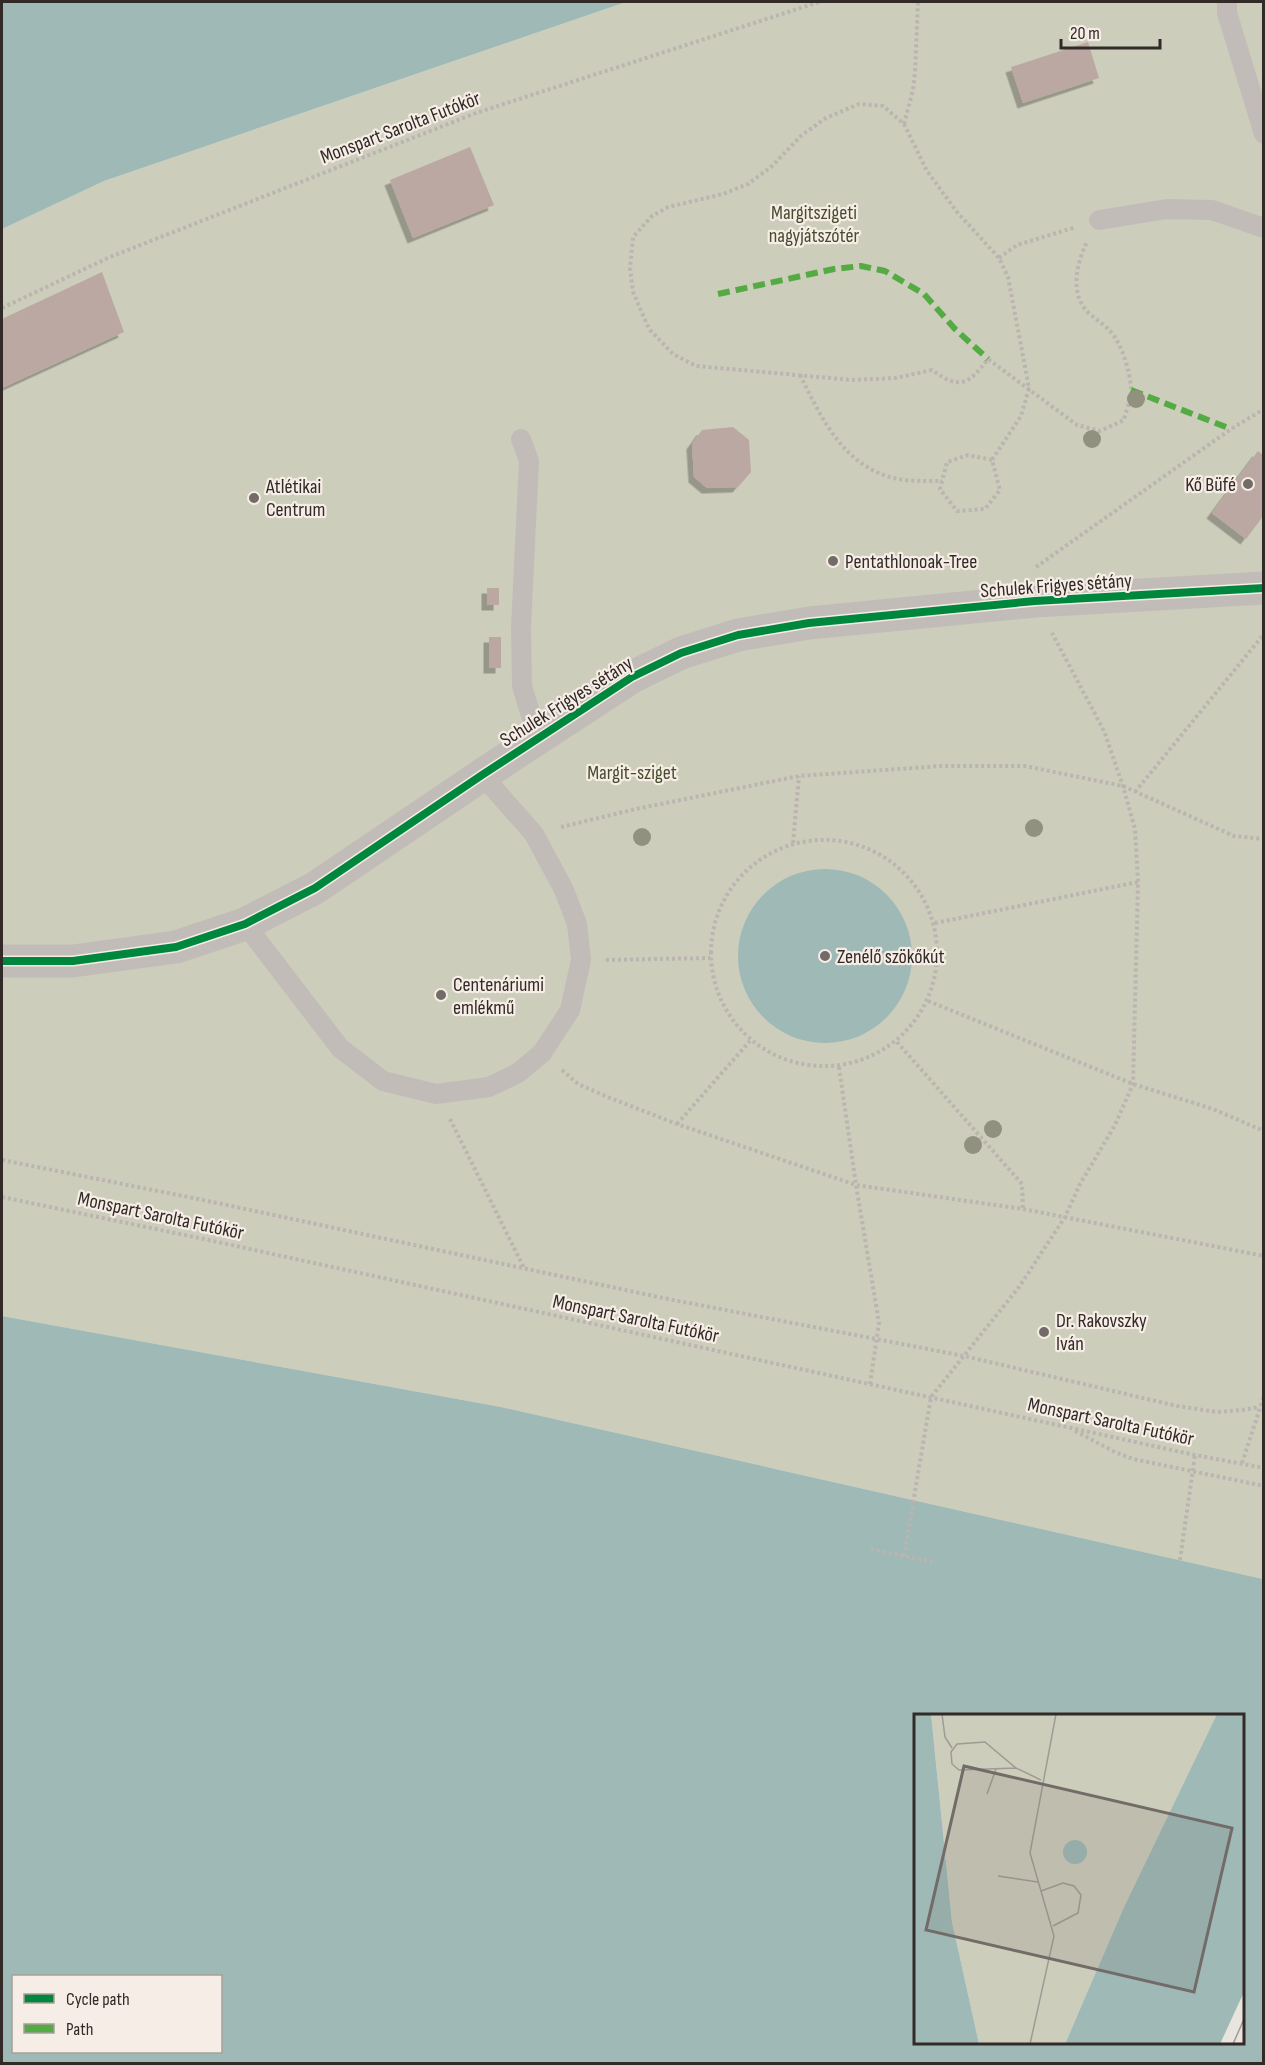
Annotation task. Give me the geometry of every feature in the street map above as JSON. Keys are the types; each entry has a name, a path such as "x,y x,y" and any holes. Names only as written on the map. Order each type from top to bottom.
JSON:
{"street":[{"name":"Schulek Frigyes sétány","path":"2,961 73,961 176,947 245,924 315,888 632,677 681,654 738,635 809,623 1035,602 1263,588"}],"lane":[{"path":"1227,2 1227,13 1263,134"},
{"path":"1100,220 1167,209 1212,210 1263,228"},
{"path":"521,439 529,461 521,627 522,686 538,738"},
{"path":"245,924 340,1048 383,1081 436,1094 489,1087 518,1073 542,1053 570,1010 581,960 577,924 564,890 534,834 482,775"}],"path":[{"path":"904,124 914,81 918,2"},
{"path":"992,460 968,455 947,462 940,489 957,511 985,509 1000,490 992,460 1021,416 1029,388 1008,277 999,258 957,212 927,171 904,124 883,106 859,104 826,118 802,135 771,167 748,184 723,194 668,207 652,216 633,237 630,268 633,292 649,329 673,354 696,366 852,380 896,378 932,370 951,381 959,382 971,380 988,359 1029,388 1077,425 1100,431 1124,420 1131,390 1128,369 1115,338 1104,323 1091,315 1081,304 1078,293 1077,270 1086,244 1100,220"},
{"path":"999,258 1017,245 1100,220"},
{"path":"800,375 822,420 840,444 865,466 883,475 910,481 942,481"},
{"path":"1035,568 1231,429 1263,409"},
{"path":"904,1556 931,1397 1019,1287 1065,1217 1080,1184 1115,1125 1133,1084 1138,882 1135,829 1104,731 1035,602"},
{"path":"1135,792 1263,634"},
{"path":"534,834 636,809 799,776 941,766 1025,766 1123,786 1234,836 1263,839"},
{"path":"793,843 799,776"},
{"path":"828,839 864,846 895,864 919,891 935,923 938,963 928,1001 915,1023 897,1042 870,1059 839,1067 792,1063 750,1041 730,1017 716,989 710,958 715,920 732,886 759,860 793,843 828,839"},
{"path":"935,923 1138,882"},
{"path":"581,960 710,958"},
{"path":"928,1001 1133,1084 1213,1109 1263,1131"},
{"path":"677,1124 750,1041"},
{"path":"897,1042 1022,1184 1023,1209"},
{"path":"557,1066 578,1084 677,1124 856,1185 1023,1209 1263,1256"},
{"path":"839,1067 879,1323 870,1384"},
{"path":"446,1110 524,1268"},
{"path":"2,1160 203,1200 663,1298 964,1356 1177,1406 1217,1412 1260,1407"},
{"path":"1242,1463 1263,1396"},
{"path":"1069,1428 1133,1459 1263,1486"},
{"path":"1180,1560 1195,1455"},
{"path":"871,1549 933,1562"}],"green space":[{"name":"Margit-sziget","path":"626,2 1263,2 1263,1579 501,1407 2,1316 2,229 104,181"}],"water":[{"path":"2,2 626,2 104,181 2,229"},
{"name":"Zenélő szökőkút","path":"825,869 842,870 858,875 887,894 906,923 911,939 911,973 906,989 887,1018 858,1037 842,1042 825,1043 808,1042 792,1037 763,1018 744,989 739,973 738,956 739,939 744,923 763,894 792,875 808,870"},
{"path":"2,1316 501,1407 1263,1579 1263,2063 2,2063"}],"building":[{"path":"1088,42 1099,78 1023,103 1011,67"},
{"path":"470,147 494,205 413,238 390,180"},
{"path":"102,272 124,332 2,388 2,319"},
{"path":"733,427 749,440 751,472 738,487 707,488 694,477 692,444 702,430"},
{"name":"Kő Büfé","path":"1258,451 1264,456 1264,515 1246,539 1212,513"},
{"path":"487,588 499,588 499,605 487,605"},
{"path":"489,637 501,637 501,668 489,668"}],"marked path":[{"path":"718,294 834,269 861,266 885,271 924,294 955,329 988,359"},
{"path":"1131,390 1231,429"}],"cycle path":[{"path":"2,961 73,961 176,947 245,924 315,888 632,677 681,653 738,635 809,623 1035,601 1264,588"}],"place":[{"name":"Kő Büfé","path":"1248,484"},
{"name":"Atlétikai Centrum","path":"254,498"},
{"name":"Pentathlonoak-Tree","path":"833,561"},
{"name":"Zenélő szökőkút","path":"825,956"},
{"name":"Centenáriumi emlékmű","path":"441,995"},
{"name":"Dr. Rakovszky Iván","path":"1044,1332"}],"park label":[{"name":"Margitszigeti nagyjátszótér","path":"814,224"}]}
